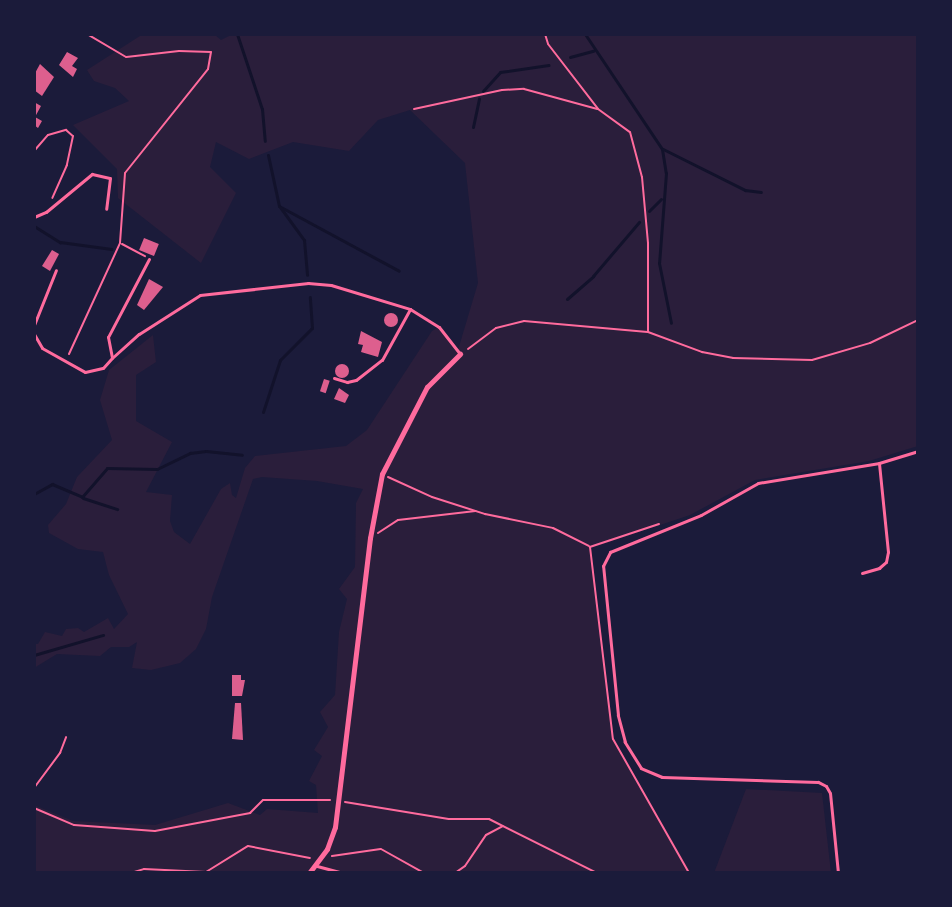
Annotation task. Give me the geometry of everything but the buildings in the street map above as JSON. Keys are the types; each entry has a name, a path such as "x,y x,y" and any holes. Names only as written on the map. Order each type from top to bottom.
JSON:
{"street":[{"path":"309,873 321,857 335,827 370,538 382,474 427,387 460,354"}],"lane":[{"path":"34,217 46,212 92,174 110,178 106,209"},
{"path":"112,358 108,337 149,259"},
{"path":"34,325 56,270"},
{"path":"34,334 42,348 85,372 103,368 139,334 200,295 308,283 331,285 410,309 439,327 460,354"},
{"path":"334,378 347,382 356,380 382,360 410,309"},
{"path":"838,873 830,793 826,786 662,777 641,768 625,742 618,715 603,566 610,552 701,515 758,483 879,463 918,451"},
{"path":"862,573 879,568 886,562 888,552 879,463"},
{"path":"314,865 343,873"}],"path":[{"path":"64,362 120,243 125,173 208,69 211,52 179,51 126,57 87,34"},
{"path":"545,34 548,44 598,109 630,132 642,177 649,257 648,332"},
{"path":"414,109 502,90 524,89 598,109"},
{"path":"34,151 48,135 66,130 73,136 67,165 46,212"},
{"path":"120,243 149,259"},
{"path":"460,354 496,328 524,321 648,332 673,343 733,358 812,360 870,343 918,320"},
{"path":"382,474 432,497 476,511 553,528 590,547 661,524"},
{"path":"370,538 398,520 476,511"},
{"path":"590,547 613,739 689,873"},
{"path":"34,788 60,753 66,737"},
{"path":"34,808 74,825 155,831 250,813 263,800 314,797 449,819 489,819 597,873"},
{"path":"455,873 465,866 486,835 504,825"},
{"path":"131,873 144,869 206,872 248,846 257,845 306,859 381,849 424,873"}],"shaded area":[{"path":"143,34 214,34 221,40 233,34 918,34 918,446 869,461 755,480 690,515 591,548 614,739 691,873 34,873 34,805 73,821 155,825 228,803 260,815 267,809 318,813 316,785 309,781 322,756 314,750 328,727 320,712 335,695 339,632 347,599 339,589 355,567 356,503 363,489 317,481 253,479 212,597 206,629 196,649 180,663 151,670 132,668 137,642 129,647 111,647 100,656 57,654 34,668 34,644 38,644 45,632 62,636 66,629 78,628 84,632 108,618 114,629 128,614 109,575 103,552 78,549 49,533 48,525 66,504 77,477 112,440 100,400 109,370 153,335 156,362 136,375 136,421 172,442 146,492 172,495 170,521 174,532 190,544 221,489 230,483 232,495 236,498 245,468 255,456 346,446 367,430 432,331 439,327 458,350 478,283 465,163 410,110 378,120 349,151 293,142 249,159 216,142 210,167 236,193 201,263 118,198 117,169 73,125 129,101 115,88 94,81 87,70"},
{"path":"746,789 822,793 831,873 714,873"}],"waterway":[{"path":"237,34 262,109 265,141"},
{"path":"585,34 662,149 666,173 659,263 671,323"},
{"path":"570,57 593,51"},
{"path":"483,91 500,72 549,65"},
{"path":"473,127 479,99"},
{"path":"663,149 745,190 761,192"},
{"path":"268,155 279,206 399,271"},
{"path":"649,211 661,199"},
{"path":"280,207 304,240 307,275"},
{"path":"567,299 593,276 639,222"},
{"path":"34,226 60,242 112,249"},
{"path":"263,412 280,360 312,328 310,297"},
{"path":"34,494 52,484 82,497 107,468 157,469 190,453 206,451 242,455"},
{"path":"83,498 117,509"},
{"path":"34,655 103,635"}]}
